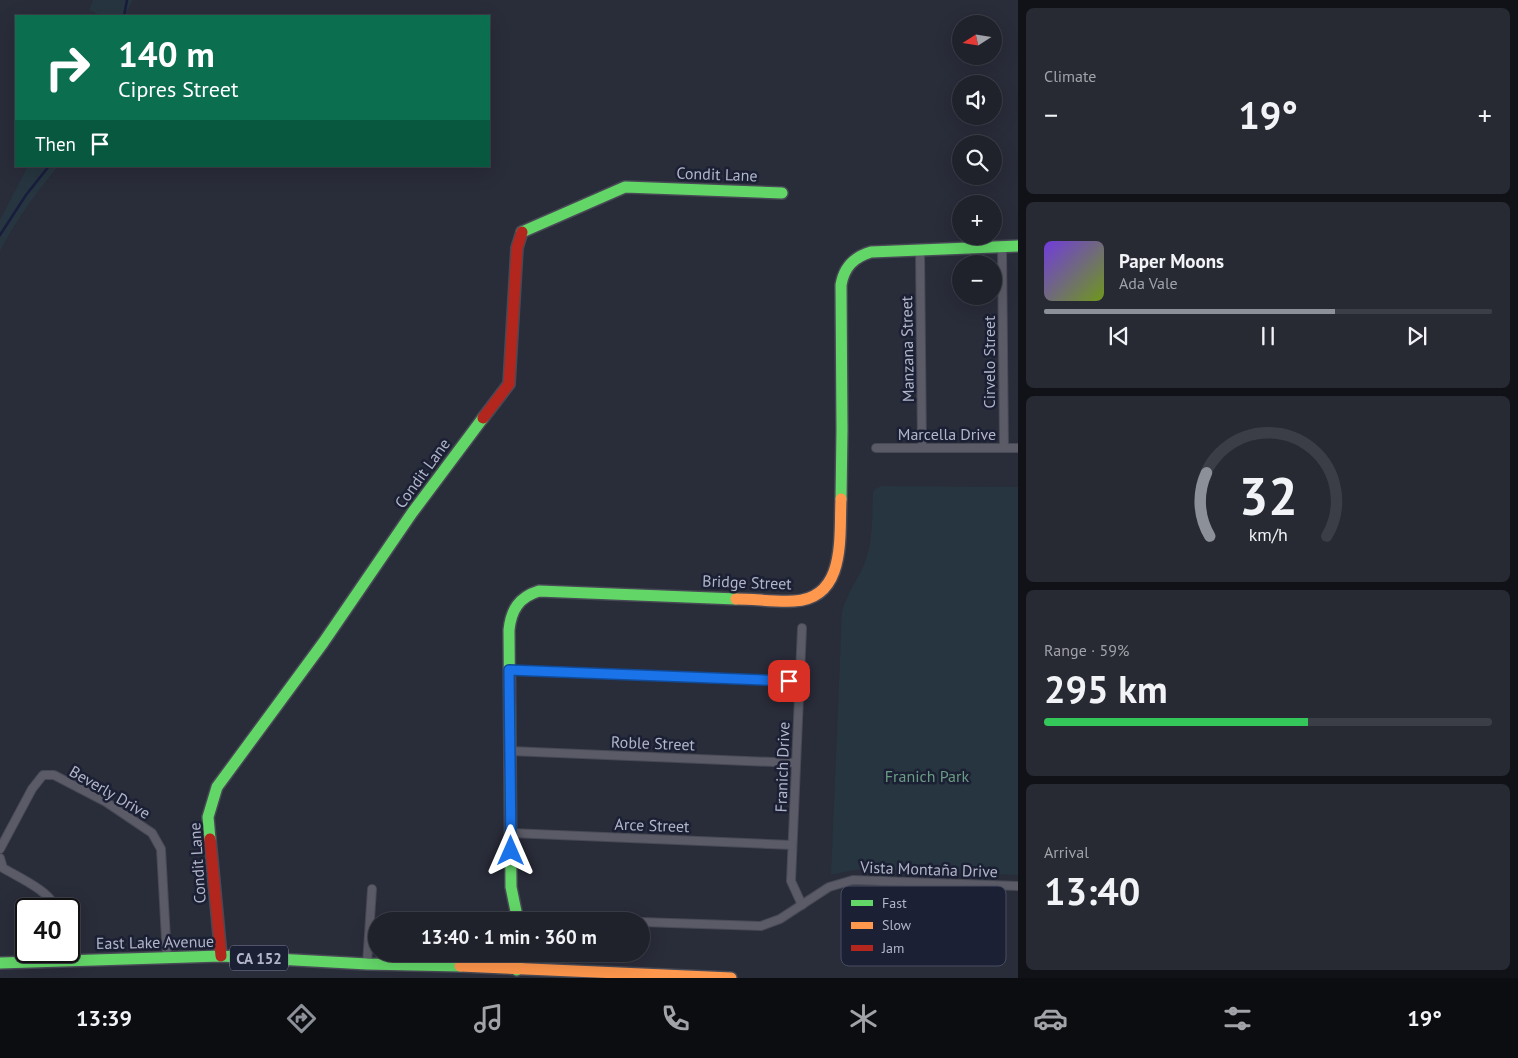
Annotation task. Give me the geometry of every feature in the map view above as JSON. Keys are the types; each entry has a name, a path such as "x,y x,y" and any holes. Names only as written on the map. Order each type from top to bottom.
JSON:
{"street":[{"name":"Condit Lane","path":"221,956 208,817 217,787 323,643 412,513 509,384 517,248 522,231 625,187 782,193"},
{"name":"Cirvelo Street","path":"1002,246 1004,448"},
{"name":"Bridge Street","path":"516,912 511,887 509,630 512,612 522,598 534,592 794,601 810,597 825,588 832,578 837,564 843,438 842,279 849,265 862,255 878,252 1018,246"},
{"name":"Manzana Street","path":"920,250 922,448"},
{"name":"Marcella Drive","path":"876,448 1018,448"},
{"name":"Franich Drive","path":"802,628 791,881 802,905"},
{"path":"509,670 799,681"},
{"name":"Roble Street","path":"510,751 796,763"},
{"name":"Beverly Drive","path":"0,849 32,789 43,775 54,775 106,802 152,832 161,849 167,957"},
{"name":"Arce Street","path":"510,833 792,845"},
{"path":"0,858 3,868 51,898"},
{"name":"Vista Montaña Drive","path":"650,922 761,926 780,919 829,887 853,880 1018,886"},
{"path":"367,964 372,889"},
{"name":"East Lake Avenue","path":"80,956 221,956 367,964 433,965 517,974 731,978"},
{"name":"East Lake Avenue","path":"0,963 15,961"}],"green space":[{"path":"93,0 133,0 125,15 100,15 89,10"},
{"path":"27,167 57,167 27,207 0,251 0,220"},
{"name":"Franich Park","path":"881,486 1018,487 1018,875 863,869 831,875 842,612 866,559 871,535 873,493 875,489"}],"waterway":[{"path":"124,15 127,0"},
{"path":"0,235 26,195 48,167"}],"traffic: fast":[{"path":"522,232 625,187 782,193"},
{"path":"841,499 841,285 847,268 855,260 871,252 1018,246"},
{"path":"210,839 208,817 217,787 323,643 412,513 483,418"},
{"path":"516,912 511,887 509,630 517,605 526,597 539,591 736,599"},
{"path":"0,963 221,956 367,964 460,966"},
{"path":"517,970 518,962"}],"traffic: slow":[{"path":"736,599 794,601 811,597 823,589 832,577 837,563 841,499"},
{"path":"460,966 731,978"}],"traffic: jam":[{"path":"483,418 509,384 517,248 522,232"},
{"path":"210,839 221,956"}],"route":[{"path":"511,851 509,670 789,681"}]}
